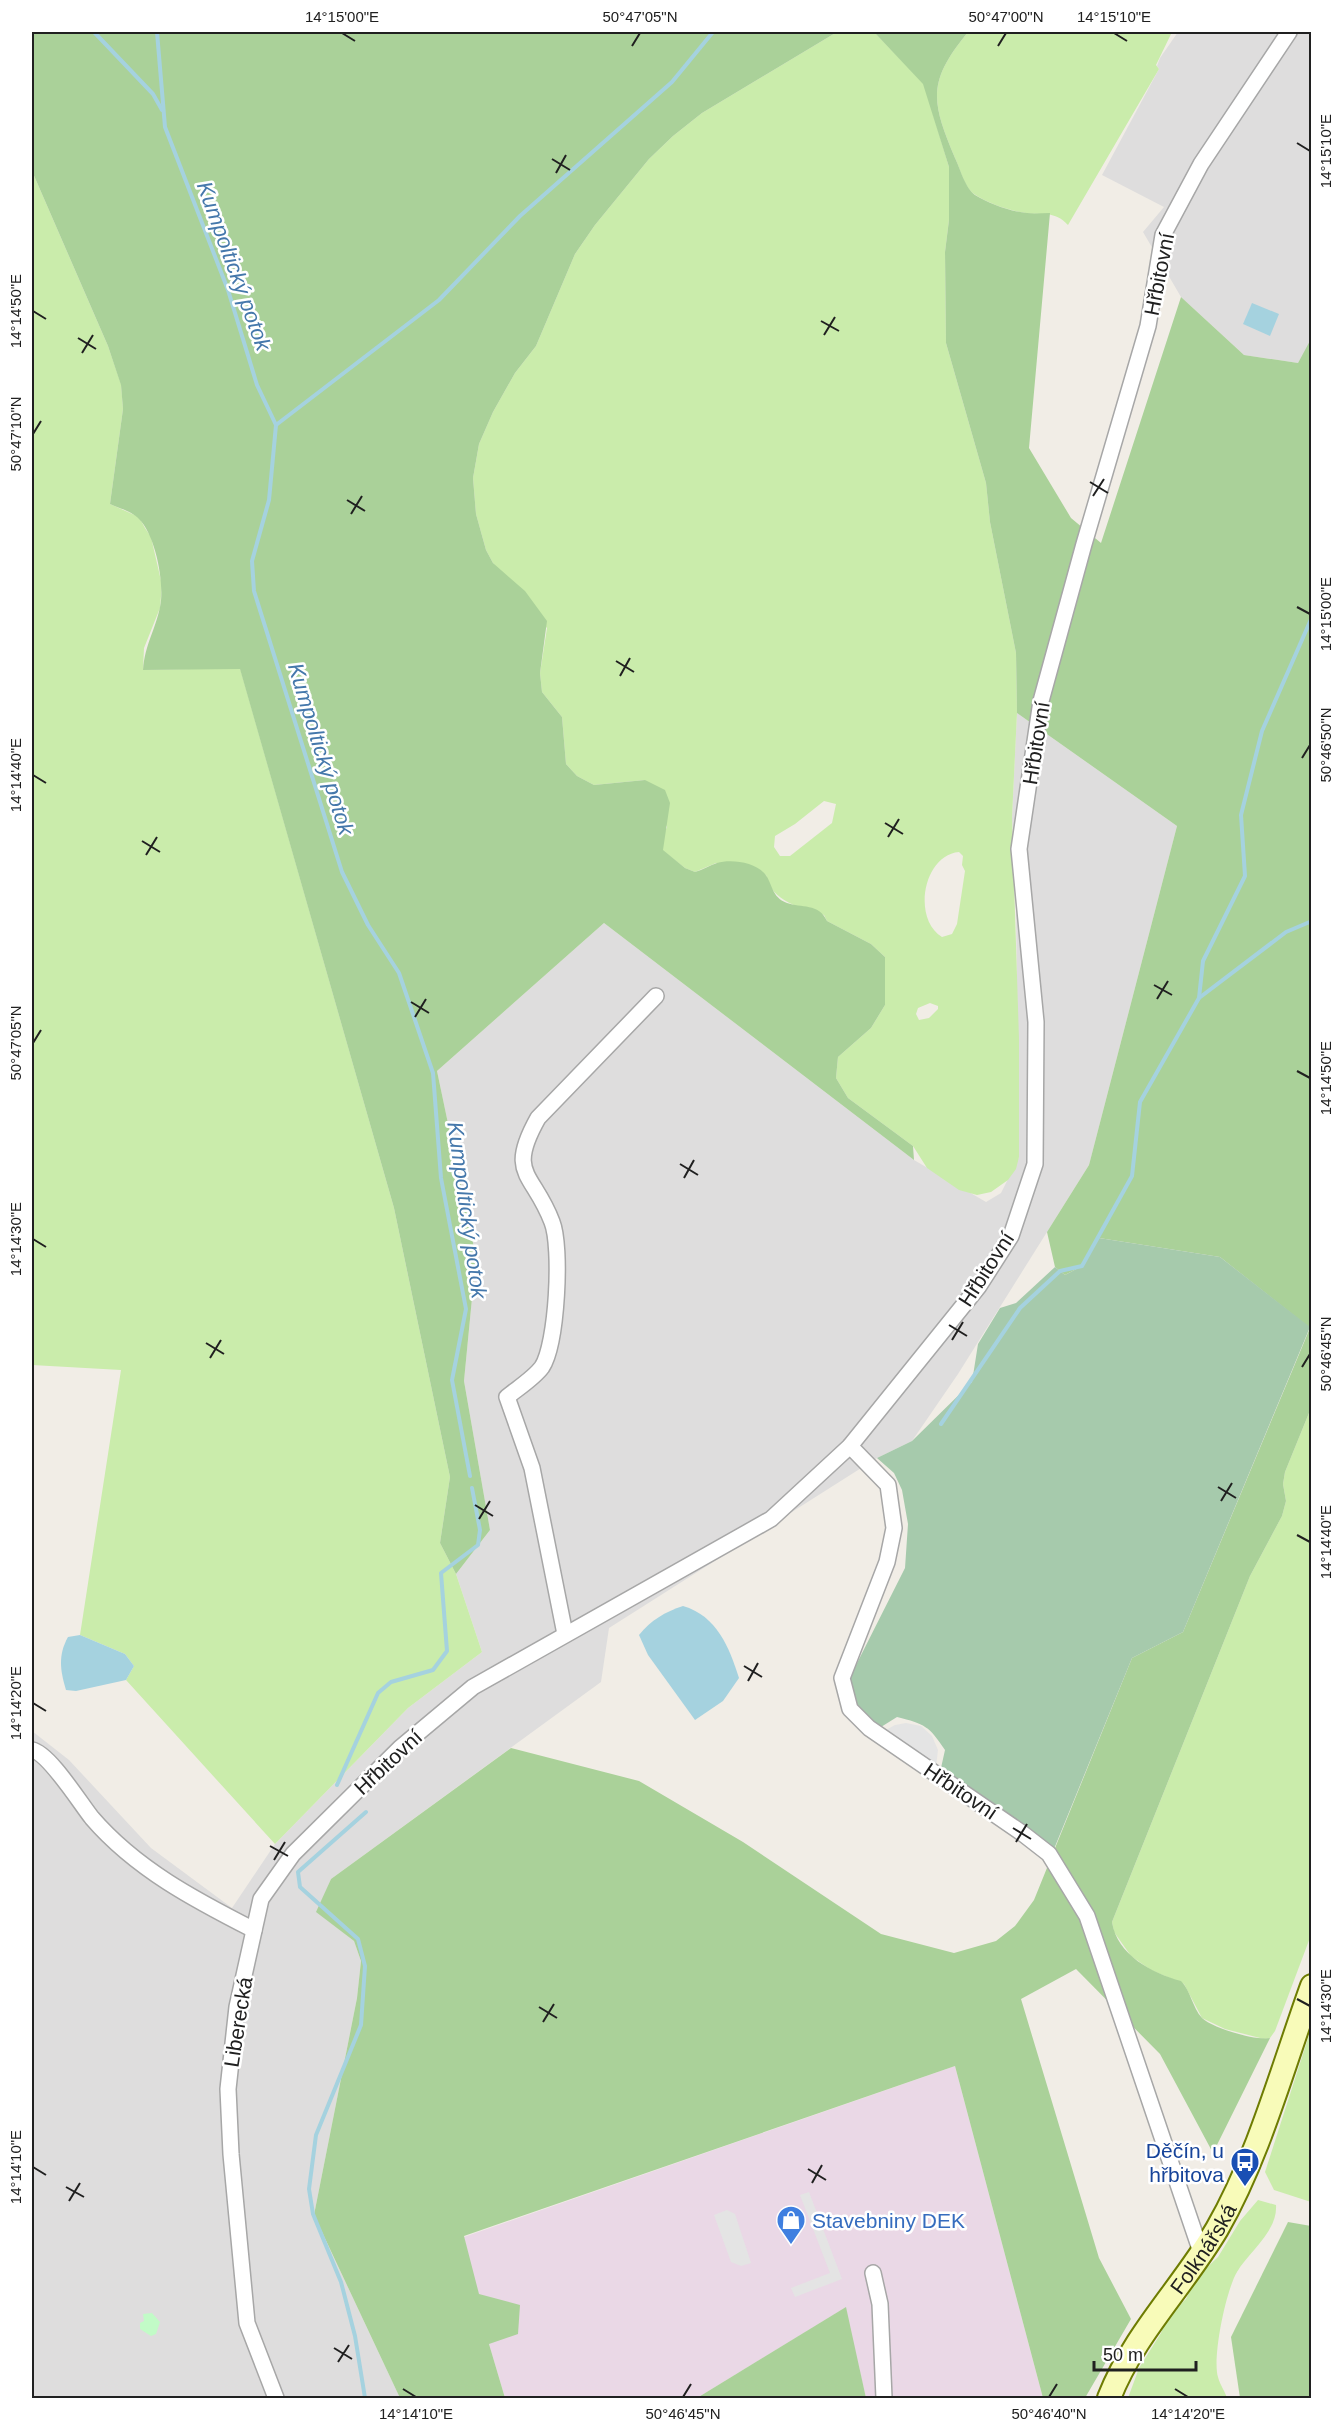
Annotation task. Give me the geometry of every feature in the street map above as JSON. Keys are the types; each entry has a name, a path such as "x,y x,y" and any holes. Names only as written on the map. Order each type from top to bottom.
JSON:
{"street":[{"name":"Hřbitovní","path":"254,1930 261,1899 293,1854 400,1748 473,1687 771,1519 850,1446 985,1276 1011,1236 1035,1164 1036,1022 1019,849 1041,701 1148,326 1163,235 1201,164 1289,32"},
{"path":"565,1634 532,1468 507,1397 541,1368 550,1350 555,1315 558,1245 553,1222 521,1164 524,1142 538,1118 656,996"},
{"name":"Hřbitovní","path":"850,1446 888,1485 894,1528 887,1562 842,1678 850,1709 869,1728 1049,1854 1087,1916 1201,2252"},
{"path":"32,1750 52,1766 94,1820 136,1859 186,1896 254,1930"},
{"name":"Liberecká","path":"254,1930 231,2048 228,2089 230,2133 247,2323 276,2398"},
{"name":"Folknářská","path":"1109,2398 1133,2347 1201,2252 1228,2208 1247,2166 1311,1986"},
{"path":"873,2273 880,2304 884,2398"}],"shaded area":[{"path":"1178,32 1311,32 1312,339 1298,363 1244,355 1181,297 1143,232 1164,207 1102,175 1159,69 1157,66 1160,58"},
{"path":"1017,713 1177,826 1089,1165 958,1374 912,1441 877,1458 609,1628 601,1682 331,1879 317,1912 354,1941 361,1961 357,1998 314,2215 400,2398 32,2398 32,1731 69,1760 151,1848 232,1908 275,1844 408,1708 482,1652 456,1574 490,1530 464,1381 476,1257 437,1071 604,923 914,1160 986,1202 1001,1193 1019,1157 1016,905 1012,818"},
{"path":"906,1723 921,1726 932,1736 938,1750 936,1767 884,1731 895,1725"},
{"path":"955,2066 1043,2398 866,2398 845,2308 697,2398 505,2398 489,2344 464,2237"},
{"path":"809,2192 842,2279 795,2297 791,2288 830,2273 800,2195"},
{"path":"727,2210 735,2214 751,2263 741,2266 731,2262 714,2215"}],"green space":[{"path":"32,32 837,32 702,113 673,136 649,159 595,225 575,254 536,346 515,373 493,412 479,444 473,478 476,514 486,550 493,563 525,591 547,621 540,673 542,692 562,717 566,764 577,776 594,785 645,780 665,790 670,803 663,850 685,868 695,872 729,861 742,862 755,867 765,874 775,894 782,900 819,911 827,921 871,944 885,957 885,1005 871,1028 838,1057 836,1078 848,1098 913,1146 914,1160 604,923 437,1071 476,1257 464,1381 490,1530 456,1574 440,1543 450,1477 394,1208 240,669 143,670 160,607 161,586 158,561 150,537 139,519 126,510 110,504 123,409 121,385 108,346 32,171"},
{"path":"837,32 874,32 924,84 949,167 949,220 945,252 946,343 986,483 990,522 1016,653 1017,713 1012,818 1019,1039 1019,1157 1016,1169 1008,1180 991,1192 977,1195 959,1190 927,1168 913,1146 848,1098 836,1078 838,1057 871,1028 885,1005 885,957 871,944 827,921 824,915 781,898 774,892 766,875 716,863 695,872 685,868 662,850 663,836 667,827 645,780 594,785 577,776 566,764 562,717 542,692 540,673 547,628 493,563 486,550 476,514 473,478 479,444 493,412 515,373 536,346 575,254 595,225 649,159 702,113","holes":["824,801 836,804 832,823 790,856 780,856 774,847 775,836 795,824","959,852 963,856 962,865 965,871 957,924 952,934 942,937 927,917 925,903 930,875 937,864 947,856","930,1003 938,1006 929,1018 919,1020 916,1014 918,1008"]},
{"path":"874,32 968,32 945,65 937,92 941,121 963,178 971,192 993,204 1021,212 1050,213 1029,448 1071,518 1101,543 1181,297 1244,355 1298,363 1311,339 1311,1408 1285,1472 1283,1484 1286,1501 1282,1516 1250,1576 1112,1922 1115,1934 1128,1953 1148,1968 1181,1981 1199,2014 1207,2022 1245,2036 1270,2038 1213,2153 1160,2054 1076,1969 1021,1999 1099,2258 1131,2319 1085,2398 1043,2398 955,2066 464,2236 479,2294 520,2305 518,2334 489,2344 505,2398 400,2398 314,2215 357,1998 361,1961 354,1941 316,1912 331,1879 511,1748 639,1781 743,1842 881,1934 954,1953 996,1941 1015,1926 1034,1900 1132,1658 1183,1632 1310,1328 1220,1257 1099,1238 1082,1266 1065,1275 1055,1267 1047,1232 1089,1165 1177,826 1017,713 1016,653 990,522 986,483 946,343 945,252 949,220 949,167 923,84"},
{"path":"968,32 1172,32 1156,65 1159,69 1068,225 1053,215 1020,212 992,203 974,194 965,182 941,121 937,92 945,65"},
{"path":"32,171 108,346 121,384 123,409 110,504 139,517 151,537 162,585 160,608 144,648 143,670 240,668 394,1208 450,1477 440,1543 456,1574 482,1652 408,1708 275,1844 126,1680 134,1666 125,1654 80,1635 121,1370 32,1365"},
{"path":"1099,1238 1220,1257 1310,1327 1183,1632 1132,1658 1054,1849 941,1768 945,1750 926,1727 897,1717 881,1727 862,1712 852,1693 850,1677 905,1568 908,1524 902,1490 894,1473 877,1458 912,1441 972,1382 978,1344 1000,1308 1016,1303 1055,1267 1065,1275 1082,1266"},
{"path":"1311,1408 1311,1935 1275,2031 1270,2038 1264,2039 1225,2029 1202,2018 1184,1984 1151,1970 1131,1956 1114,1932 1112,1922 1250,1576 1282,1516 1286,1501 1283,1484 1285,1472"},
{"path":"1311,2029 1311,2202 1274,2190 1265,2172"},
{"path":"1258,2200 1276,2205 1275,2215 1262,2241 1237,2272 1225,2308 1218,2340 1217,2368 1219,2380 1227,2398 1128,2398 1139,2368 1161,2333 1167,2317 1186,2299 1196,2278 1218,2257 1240,2221"},
{"path":"1288,2222 1311,2226 1311,2398 1240,2398 1231,2337"},
{"path":"846,2307 866,2398 697,2398"},
{"path":"152,2313 160,2322 156,2334 151,2336 140,2329 140,2323 144,2321 143,2314"}],"water":[{"path":"1252,303 1279,314 1270,336 1243,324"},
{"path":"683,1606 705,1617 720,1634 739,1678 723,1701 695,1720 648,1655 639,1635 659,1617"},
{"path":"80,1635 125,1654 134,1666 126,1680 76,1691 66,1690 62,1676 61,1656 68,1637"}],"waterway":[{"path":"94,32 153,94 162,110"},
{"name":"Kumpoltický potok","path":"157,32 165,127 228,290 257,385 276,425 269,500 252,561 254,591 342,872 368,925 399,973 433,1073 441,1178 466,1309 452,1380 470,1476"},
{"path":"276,425 439,300 520,216 672,82 713,32"},
{"path":"941,1424 1020,1308 1060,1271 1082,1266 1132,1176 1140,1102 1199,998 1203,961 1245,876 1241,815 1262,731 1312,617"},
{"path":"1199,998 1286,932 1312,921"},
{"name":"Kumpoltický potok","path":"337,1785 378,1693 391,1682 433,1670 447,1651 441,1573 478,1545 480,1530 472,1488"},
{"path":"365,2398 355,2336 341,2282 313,2214 309,2189 316,2135 361,2025 365,1966 358,1939 300,1887 298,1872 366,1812"}],"place":[{"name":"Děčín, u hřbitova","path":"1245,2188"},
{"name":"Stavebniny DEK","path":"791,2246"}]}
